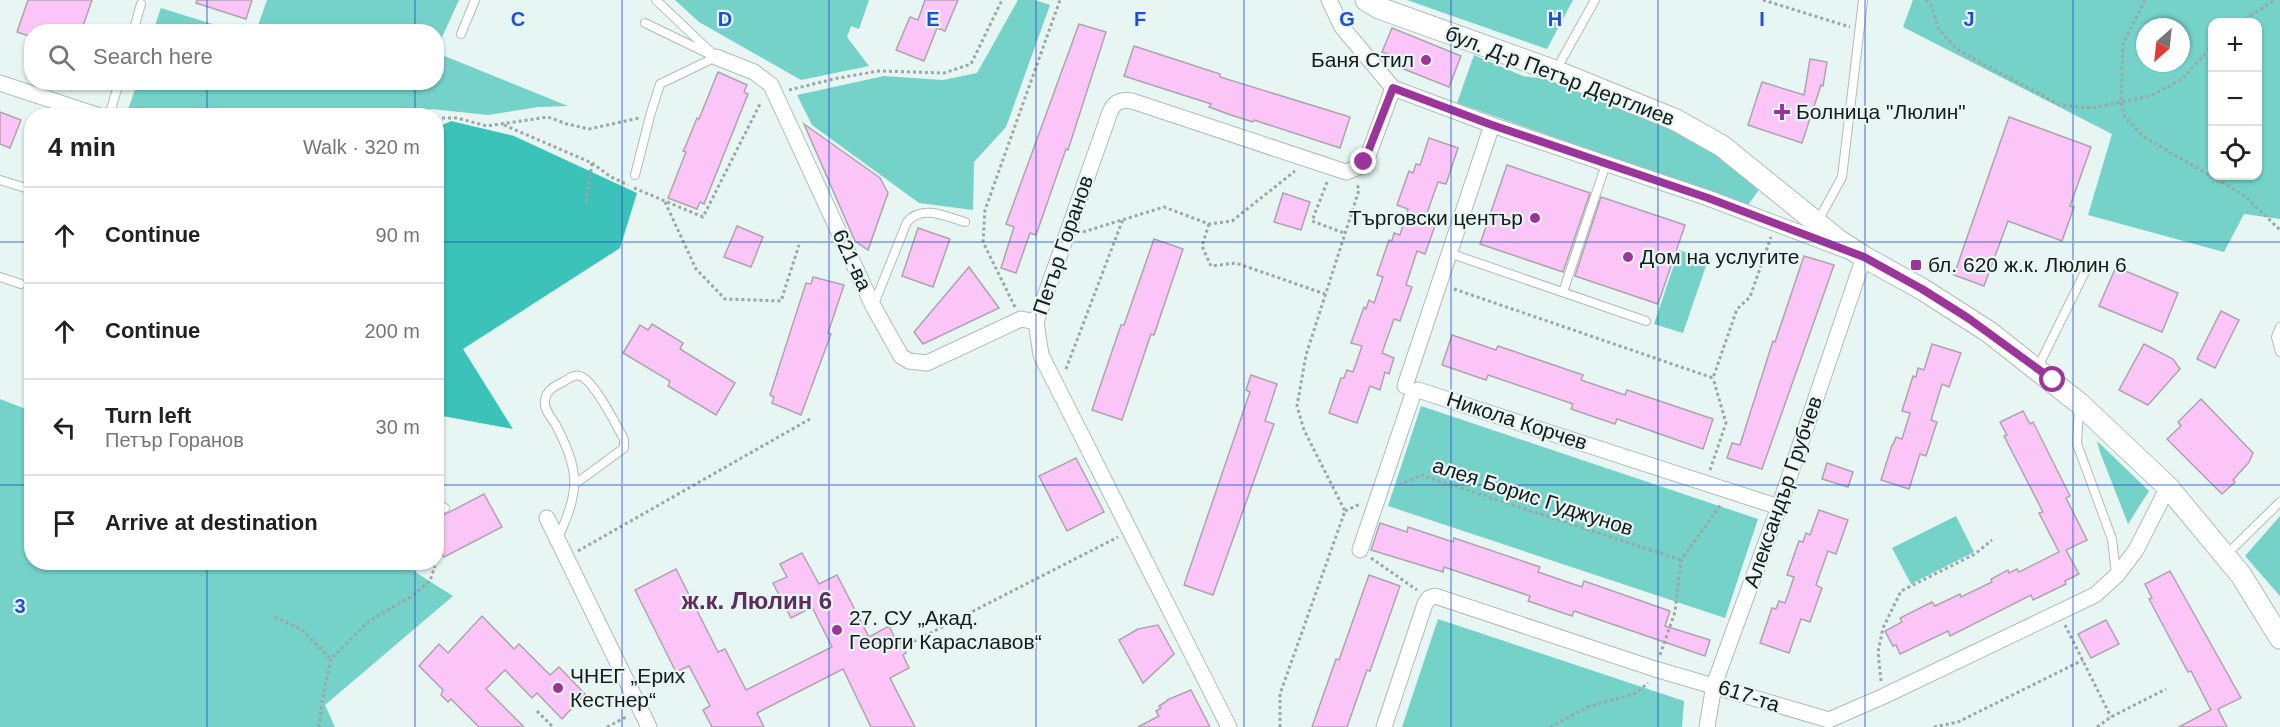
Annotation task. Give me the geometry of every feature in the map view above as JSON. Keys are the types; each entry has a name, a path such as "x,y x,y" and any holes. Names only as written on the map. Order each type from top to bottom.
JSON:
{"main road":[{"name":"бул. Д-р Петър Дертлиев","path":"1366,0 1379,8 1555,71 1676,120 1722,147 1817,223 1864,257 1968,318 2037,368 2079,403 2168,487 2241,575 2280,638"}],"street":[{"path":"1329,0 1342,27 1393,88 1492,125 1708,198 1864,257"},
{"name":"621-ва","path":"716,57 754,72 771,85 873,306 895,348 909,361 927,363 1028,320"},
{"path":"0,83 76,108"},
{"path":"1353,170 1368,156 1393,88"},
{"name":"Петър Горанов","path":"1230,727 1041,355 1028,320 1065,238 1110,112 1116,103 1132,101 1332,168 1346,172 1353,170"},
{"path":"1405,386 1492,125"},
{"name":"Александър Грубчев","path":"1707,727 1714,685 1779,507 1864,257"},
{"name":"Никола Корчев","path":"1360,550 1413,394 1422,390 1779,507"},
{"name":"617-та","path":"1429,598 1439,597 1655,669 1828,720 1884,696 2095,595 2117,575 2136,550 2168,487"},
{"path":"547,518 649,727"},
{"path":"1384,727 1425,604 1429,598"}],"lane":[{"path":"461,34 475,0"},
{"path":"656,0 716,57"},
{"path":"1555,71 1595,0"},
{"path":"1817,223 1842,177 1863,0"},
{"path":"135,24 141,4"},
{"path":"645,23 716,57"},
{"path":"635,175 660,84 716,57"},
{"path":"111,108 117,90"},
{"path":"1563,292 1605,164"},
{"path":"0,180 24,188"},
{"path":"873,306 912,216 920,213 935,213 965,222"},
{"path":"1449,253 1646,321"},
{"path":"2037,368 2085,272"},
{"path":"0,277 21,284"},
{"path":"2280,327 2276,337 2280,352"},
{"path":"557,539 572,506 575,484 569,453 546,410 545,399 550,389 573,376 580,376 591,383 624,439 624,448 575,484"},
{"path":"2079,403 2077,444 2112,539 2117,575"},
{"path":"2225,556 2280,502"}],"path":[{"path":"502,125 592,163 611,177 703,217 767,90 775,94 838,78 879,71 944,73 971,64 1002,0"},
{"path":"1028,320 983,242 985,210 1060,0"},
{"path":"1763,0 1860,31"},
{"path":"1926,0 1931,5 1939,30 1959,51 2060,105 2092,108 2150,96 2182,79 2208,50"},
{"path":"2145,0 2123,44 2121,102 2125,117 2144,137 2245,196 2280,230"},
{"path":"2246,18 2275,0"},
{"path":"444,118 457,118 487,126 548,117 588,129 650,116"},
{"path":"1065,238 1164,207 1209,224 1232,221 1308,160"},
{"path":"586,203 592,163"},
{"path":"1332,168 1312,221 1344,233"},
{"path":"1280,727 1280,694 1345,511 1304,430 1297,406 1306,355 1359,190 1353,170"},
{"path":"664,201 696,269 725,299 781,302 799,245"},
{"path":"1058,388 1123,219"},
{"path":"1209,224 1202,246 1211,266 1236,263 1325,294"},
{"path":"1706,483 1726,423 1713,378"},
{"path":"566,558 810,419"},
{"name":"алея Борис Гуджунов","path":"1379,495 1421,475 1681,560"},
{"path":"1550,727 1588,707 1636,693 1652,679 1675,612 1681,560 1731,491"},
{"path":"903,646 1130,531"},
{"path":"1884,696 1879,674 1878,652 1883,628 1901,591 1975,554 1992,540"},
{"path":"1360,550 1429,598"},
{"path":"319,727 331,659 369,621 412,596 430,581 434,570"},
{"path":"2059,613 2111,717"},
{"path":"275,617 302,630 331,659"},
{"path":"1934,727 1958,722 2083,660"},
{"path":"2097,727 2111,717 2166,689"},
{"path":"607,727 641,710"},
{"path":"537,711 553,727"}],"shaded area":[{"path":"267,0 459,0 444,33 444,24 258,24"},
{"path":"675,0 869,0 859,29 851,26 847,37 869,66 801,80 699,22"},
{"path":"1018,0 1035,0 1050,5 1006,127 974,162 973,210 919,203 812,125 797,95 884,76 943,80 977,73"},
{"path":"1407,0 1573,0 1547,49"},
{"path":"1913,0 2280,0 2280,219 2244,214 2224,252 2088,215 2112,134 1903,27"},
{"path":"161,8 212,24 155,24"},
{"path":"1474,55 1523,76 1553,80 1673,125 1718,152 1761,187 1748,205 1457,103"},
{"path":"444,56 568,106 539,107 488,115 444,110 444,108 129,108 135,90 444,90"},
{"path":"451,121 514,136 637,193 620,248 463,349 513,429 444,416 444,124"},
{"path":"1679,250 1708,260 1683,333 1654,324"},
{"path":"0,399 24,408 24,570 412,570 453,596 325,705 335,727 0,727"},
{"path":"1421,406 1758,519 1725,618 1388,506"},
{"path":"2097,441 2149,491 2128,524 2100,452"},
{"path":"1956,516 1974,552 1911,584 1892,548"},
{"path":"2280,516 2280,596 2245,556"},
{"path":"1438,619 1684,701 1682,727 1402,727"}],"building":[{"path":"28,0 92,0 84,24 24,24 24,34 17,32"},
{"path":"197,0 252,0 246,19 196,3"},
{"path":"925,0 958,0 945,31 937,28 924,61 896,50 910,17 918,20"},
{"path":"1079,24 1106,32 1068,150 1066,149 1036,235 1030,233 1016,273 1001,268 1014,227 1006,224"},
{"name":"Баня Стил","path":"1392,28 1461,56 1449,87 1391,64 1394,56 1382,52"},
{"path":"1134,46 1220,74 1220,77 1350,117 1340,148 1254,120 1253,122 1231,115 1209,107 1211,104 1124,76"},
{"name":"Болница \"Люлин\"","path":"1810,59 1827,62 1823,86 1821,85 1802,143 1748,125 1762,82 1804,95"},
{"path":"718,72 747,85 744,92 748,94 704,204 700,202 697,209 668,198 686,152 683,151"},
{"path":"0,112 21,120 10,148 0,144"},
{"path":"2009,117 2091,147 2070,206 2074,207 2062,241 2008,221 1984,286 1954,275"},
{"path":"804,124 880,178 888,193 868,250 855,241"},
{"path":"1429,138 1458,148 1446,184 1438,182 1426,216 1437,220 1425,254 1417,251 1406,285 1412,287 1400,321 1394,319 1382,353 1394,358 1389,374 1385,372 1380,390 1370,386 1357,423 1329,413 1341,378 1344,378 1347,370 1353,372 1362,346 1351,343 1364,307 1366,309 1369,300 1374,303 1383,277 1377,275 1389,240 1392,241 1394,233 1400,235 1408,209 1397,205 1409,171 1413,173 1416,164 1420,165"},
{"name":"Търговски център","path":"1507,165 1590,193 1563,272 1480,244"},
{"path":"1283,193 1310,202 1301,230 1274,222"},
{"name":"Дом на услугите","path":"1601,197 1685,225 1658,304 1575,276"},
{"path":"737,226 763,237 751,267 724,257"},
{"path":"918,228 950,239 933,287 902,276"},
{"path":"1154,239 1183,249 1122,420 1092,410"},
{"path":"1804,256 1834,265 1762,469 1727,458 1732,443 1740,445 1773,341 1775,342"},
{"path":"969,267 999,308 923,344 914,332"},
{"path":"2116,267 2178,293 2162,332 2099,306"},
{"path":"813,277 844,285 828,333 831,334 801,415 772,403 774,397 770,395 806,283 811,284"},
{"path":"2221,311 2239,320 2215,368 2197,359"},
{"path":"652,324 683,343 680,349 735,383 716,415 668,386 670,381 623,353 640,325 648,330"},
{"path":"1452,335 1496,350 1498,346 1583,375 1581,380 1625,395 1627,390 1713,419 1703,449 1617,419 1615,424 1571,409 1573,404 1488,375 1486,380 1442,365"},
{"path":"1932,344 1961,353 1949,387 1942,384 1931,420 1937,422 1926,456 1920,454 1909,489 1881,480 1892,445 1896,437 1902,439 1910,413 1902,411 1913,376 1916,377 1918,368 1924,370"},
{"path":"2144,344 2173,359 2180,369 2148,405 2119,390"},
{"path":"1251,375 1277,384 1265,421 1274,424 1213,595 1184,585 1250,392 1246,390"},
{"path":"2201,399 2253,453 2249,462 2233,480 2235,482 2222,494 2167,439 2181,426 2178,422"},
{"path":"2023,411 2030,424 2033,422 2070,496 2066,498 2087,540 2066,550 2079,574 2065,581 2066,584 2033,600 2031,595 1950,636 1948,631 1900,654 1885,631 1902,622 1900,618 1932,602 1935,606 1960,594 1961,597 1992,582 1991,579 2008,570 2009,573 2017,569 2019,572 2059,552 2039,513 2043,512 2004,436 2007,435 2000,422"},
{"path":"1076,458 1104,512 1067,531 1039,476"},
{"path":"1827,463 1853,472 1848,487 1822,479"},
{"path":"484,494 502,527 444,557 444,515"},
{"path":"1819,510 1848,520 1836,554 1828,551 1816,585 1822,588 1810,622 1801,619 1789,653 1760,643 1772,608 1776,609 1779,601 1785,603 1794,577 1787,575 1799,541 1803,542 1806,533 1810,535"},
{"path":"1380,523 1407,532 1408,527 1453,542 1454,538 1540,567 1538,572 1582,587 1584,581 1670,611 1665,626 1710,640 1705,656 1574,611 1572,616 1528,601 1530,596 1444,567 1443,572 1371,550"},
{"path":"802,553 819,584 837,575 869,637 889,626 896,640 899,638 906,653 903,655 909,668 890,678 915,727 871,727 843,669 757,713 764,727 712,727 703,710 710,706 689,666 676,672 635,590 676,569 718,652 725,649 746,690 832,647 812,607 791,618 773,583 787,577 780,564"},
{"path":"2170,571 2241,698 2218,709 2227,727 2179,727 2211,710 2149,599 2152,598 2145,584"},
{"path":"1369,575 1400,586 1370,671 1367,670 1347,727 1312,727 1336,659 1339,660"},
{"path":"482,616 514,649 519,644 550,675 559,667 585,694 562,719 537,693 532,698 505,670 486,689 524,727 479,727 451,699 448,702 441,695 443,690 419,666 439,644 448,653"},
{"path":"2106,620 2119,644 2091,658 2078,634"},
{"path":"1158,625 1174,654 1143,683 1119,640 1138,629"},
{"path":"1191,690 1210,727 1138,727 1159,716 1156,711 1167,700"}],"place":[{"name":"Баня Стил","path":"1426,60"},
{"name":"Болница \"Люлин\"","path":"1782,112"},
{"name":"Търговски център","path":"1535,218"},
{"name":"Дом на услугите","path":"1628,257"},
{"name":"бл. 620 ж.к. Люлин 6","path":"1916,265"},
{"name":"27. СУ „Акад. Георги Караславов“","path":"837,630"},
{"name":"ЧНЕГ „Ерих Кестнер“","path":"558,688"}],"district":[{"name":"ж.к. Люлин 6","path":"757,601"}],"route":[{"path":"1364,162 1393,88 1492,125 1708,198 1864,257 1968,318 2053,380"}]}
